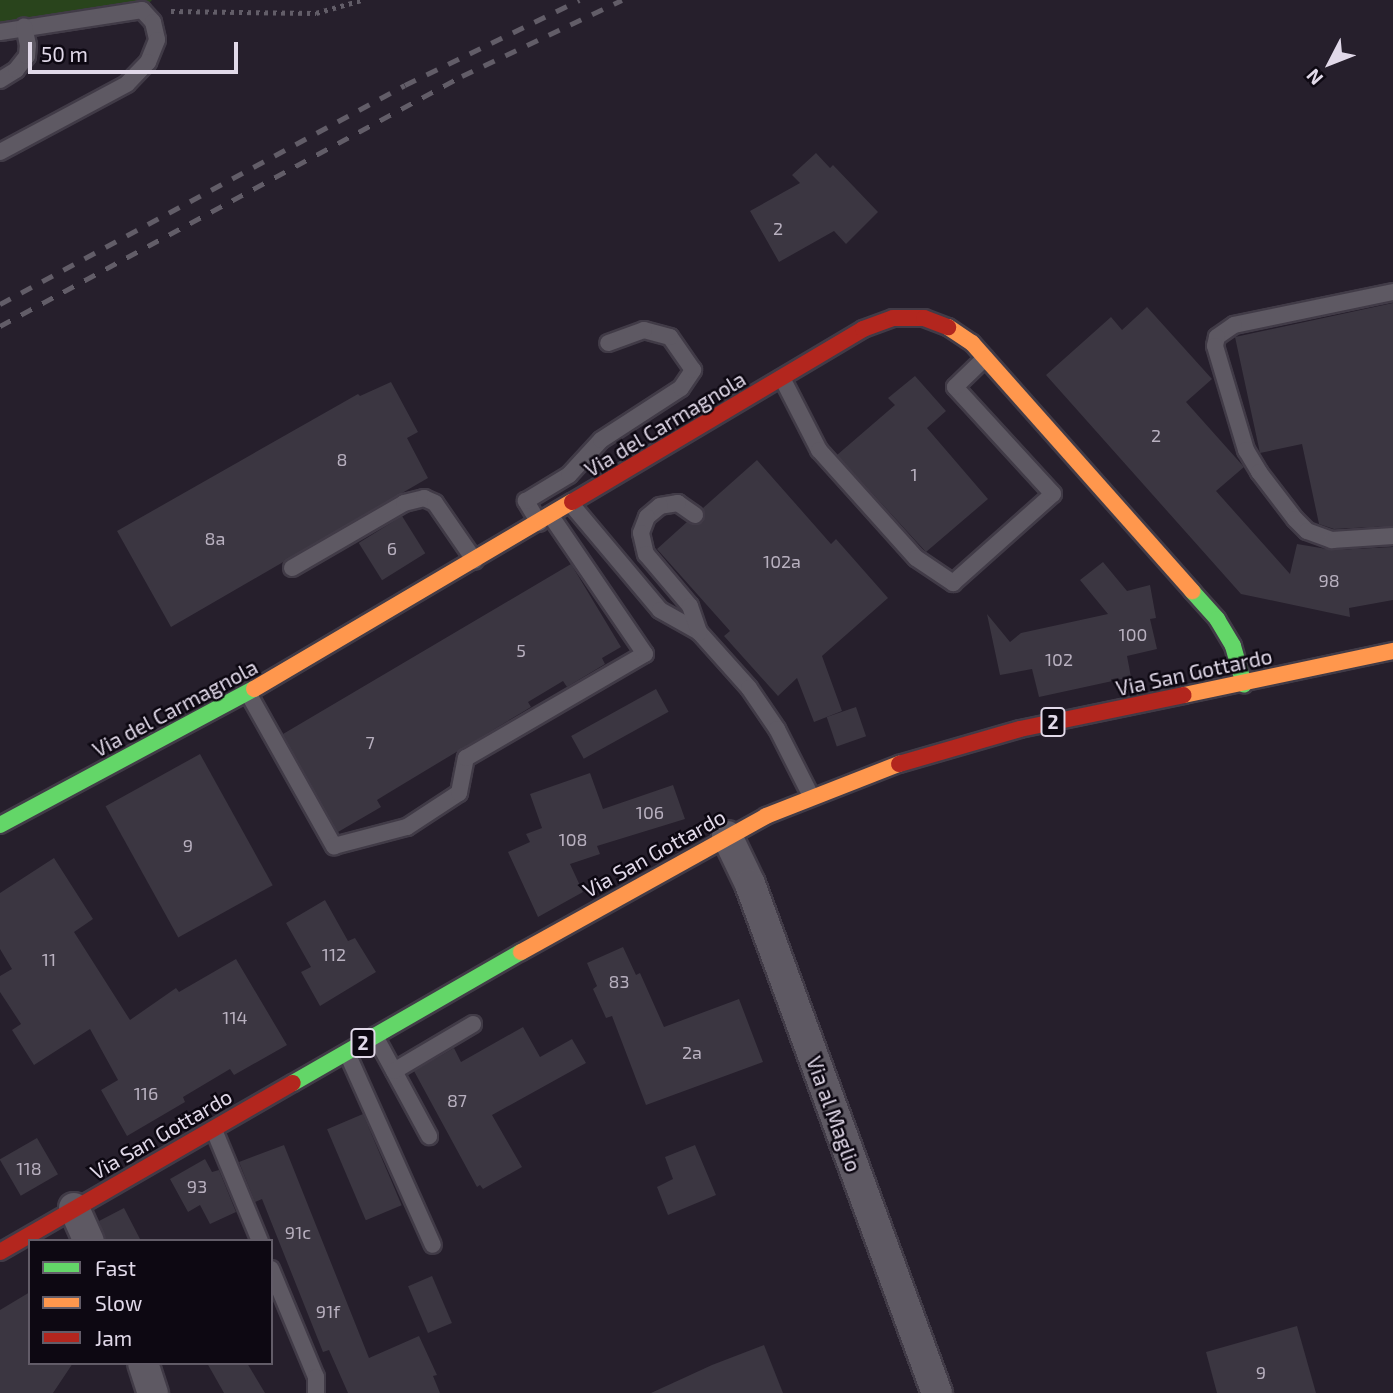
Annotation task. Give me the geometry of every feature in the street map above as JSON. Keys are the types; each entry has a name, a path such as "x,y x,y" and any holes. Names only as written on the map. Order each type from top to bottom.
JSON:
{"street":[{"name":"Via del Carmagnola","path":"0,825 247,693 545,520 863,329 893,318 924,318 940,322 972,343 1217,619 1233,646 1244,684"},
{"name":"Via San Gottardo","path":"0,1252 727,836 811,796 923,755 996,735 1393,651"},
{"name":"Via al Maglio","path":"727,836 750,884 937,1393"},
{"path":"75,1208 88,1239"},
{"path":"144,1365 153,1393"}],"lane":[{"path":"0,32 24,26 142,10 153,22 157,40 148,62 127,83 0,152"},
{"path":"0,80 16,70 27,56 24,26"},
{"path":"1393,292 1234,325 1223,330 1215,346 1246,450 1259,472 1295,519 1307,530 1332,540 1393,536"},
{"path":"247,693 334,846 407,827 459,793 466,758 645,654 545,520 526,501 569,475 601,440 681,388 693,370 670,337 644,330 608,343"},
{"path":"782,378 820,450 916,558 953,583 1053,494 955,387 985,358"},
{"path":"292,568 404,503 424,498 435,503 475,561"},
{"path":"695,515 678,503 660,506 647,517 641,533 646,554 690,606 699,632"},
{"path":"571,504 660,610 699,632 763,706 811,796"},
{"path":"394,1071 472,1024"},
{"path":"375,1036 429,1136"},
{"path":"347,1052 433,1245"},
{"path":"214,1128 259,1239"},
{"path":"273,1274 316,1377 316,1393"}],"path":[{"path":"142,10 316,13 362,0"}],"green space":[{"path":"0,0 152,0 142,10 0,32"}],"building":[{"path":"816,153 830,168 833,165 878,212 846,244 834,231 779,262 750,211 800,183 792,175"},
{"path":"1393,303 1393,526 1334,529 1319,524 1302,444 1260,453 1235,337"},
{"path":"1147,307 1212,379 1186,402 1244,467 1216,491 1290,574 1297,544 1333,550 1393,547 1393,600 1349,608 1350,617 1241,594 1046,375 1111,317 1122,330"},
{"path":"915,376 946,411 927,428 988,499 926,552 837,455 895,405 888,398"},
{"path":"391,382 418,432 407,438 428,478 171,627 117,531 358,394 360,396"},
{"path":"757,460 831,544 836,539 888,598 822,656 842,711 814,722 797,678 778,696 724,636 730,631 657,549 687,522 695,525 703,522 703,508"},
{"path":"402,516 425,553 382,580 359,543"},
{"path":"1103,562 1127,591 1150,585 1156,618 1150,619 1157,649 1127,656 1131,677 1039,697 1032,669 1000,675 987,614 1010,642 1021,633 1108,614 1080,580"},
{"path":"571,564 621,647 602,658 605,664 567,687 563,681 528,702 531,707 377,800 381,807 338,832 283,734"},
{"path":"656,689 669,712 584,759 571,736"},
{"path":"856,707 866,736 837,746 827,717"},
{"path":"200,754 273,885 178,938 106,806"},
{"path":"590,773 603,809 673,785 685,819 597,846 600,854 570,864 583,892 538,917 508,852 530,842 526,834 542,828 530,794"},
{"path":"54,858 93,919 74,932 130,1020 176,988 179,992 236,959 287,1045 234,1075 230,1069 183,1097 185,1102 127,1136 101,1090 118,1080 90,1029 34,1065 12,1030 21,1024 0,992 0,976 12,969 0,949 0,893"},
{"path":"325,900 348,941 355,938 376,972 320,1006 301,972 311,967 286,923"},
{"path":"623,947 636,975 640,973 664,1027 739,999 763,1062 646,1105 612,1016 606,1018 593,989 597,986 587,963"},
{"path":"523,1027 540,1057 572,1039 586,1063 492,1115 522,1167 483,1189 480,1185 477,1187 414,1071 454,1048 461,1062"},
{"path":"363,1114 402,1205 366,1220 327,1129"},
{"path":"37,1138 58,1174 21,1196 0,1159"},
{"path":"284,1145 369,1358 419,1336 437,1375 433,1376 440,1393 348,1393 329,1350 323,1352 262,1199 255,1202 239,1162"},
{"path":"695,1145 716,1195 668,1215 657,1187 673,1179 665,1157"},
{"path":"205,1159 212,1172 219,1170 236,1212 210,1224 200,1205 188,1212 170,1179"},
{"path":"124,1208 140,1239 105,1239 99,1221"},
{"path":"432,1276 452,1323 428,1333 408,1286"},
{"path":"28,1293 28,1365 72,1365 53,1393 0,1393 0,1310"},
{"path":"1297,1326 1316,1393 1217,1393 1206,1352"},
{"path":"764,1345 783,1393 651,1393 712,1365"},
{"path":"208,1365 248,1365 265,1393 224,1393"}],"railway":[{"path":"0,304 405,85 579,0"},
{"path":"0,326 462,76 622,0"}],"traffic: fast":[{"path":"1192,591 1217,619 1233,646 1244,684"},
{"path":"0,825 254,689"},
{"path":"293,1083 521,952"}],"traffic: slow":[{"path":"948,327 972,343 1192,591"},
{"path":"254,689 572,502"},
{"path":"1184,695 1393,651"},
{"path":"521,952 766,816 899,764"}],"traffic: jam":[{"path":"572,502 863,329 893,318 924,318 948,327"},
{"path":"899,764 1020,729 1184,695"},
{"path":"0,1252 293,1083"}]}
